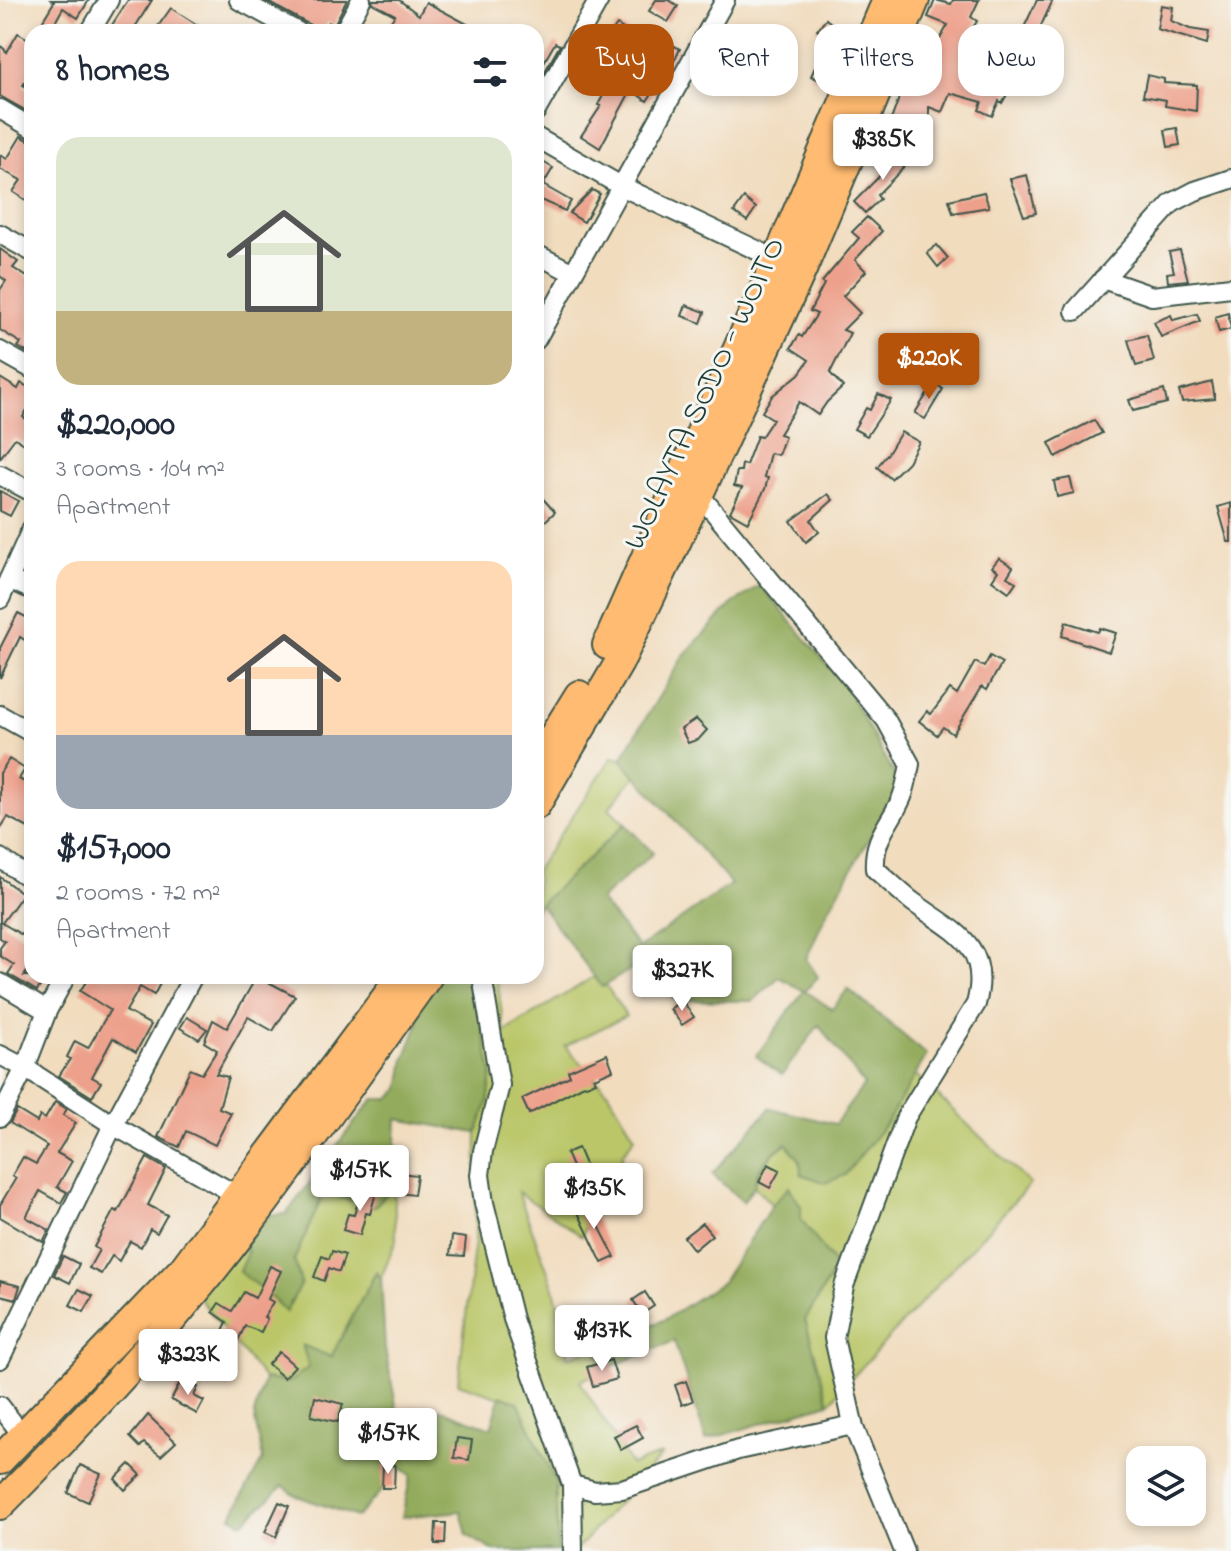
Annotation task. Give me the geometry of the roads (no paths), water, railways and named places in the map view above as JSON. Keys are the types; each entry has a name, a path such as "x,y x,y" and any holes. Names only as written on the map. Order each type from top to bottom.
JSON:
{"highway":[{"name":"WOLAYTA SODO - WOITO","path":"544,791 619,663 699,494 789,265 887,0"},
{"name":"WOLAYTA SODO - WOITO","path":"544,751 603,657 915,0"},
{"path":"1,1502 65,1441 164,1328 397,984"},
{"path":"0,1460 249,1202 422,984"}],"street":[{"path":"95,24 109,0"},
{"path":"239,0 283,24"},
{"path":"348,24 361,0"},
{"path":"544,97 599,0"},
{"path":"544,326 723,1"},
{"path":"0,109 24,123"},
{"path":"544,142 621,186 789,265"},
{"path":"1075,311 1172,203 1195,191 1231,179"},
{"path":"0,234 24,248"},
{"path":"544,258 573,273"},
{"path":"1103,279 1152,296 1231,287"},
{"path":"0,351 24,364"},
{"path":"0,475 24,488"},
{"path":"699,494 886,720 910,764 903,796 884,827 874,854 875,869 913,902 953,927 972,948 977,964 980,990 976,1004 906,1117 844,1286 834,1338 853,1425 904,1551"},
{"path":"0,599 24,546"},
{"path":"9,579 24,586"},
{"path":"0,715 24,728"},
{"path":"0,858 24,874"},
{"path":"0,983 47,1011"},
{"path":"0,1117 62,984"},
{"path":"0,1359 113,1125 189,984"},
{"path":"483,984 500,1085 483,1151 480,1175 484,1203 513,1319 572,1485 573,1551"},
{"path":"0,1055 113,1125 249,1202"},
{"path":"0,1406 23,1436"},
{"path":"572,1485 595,1491 622,1489 738,1450 853,1425"}]}
